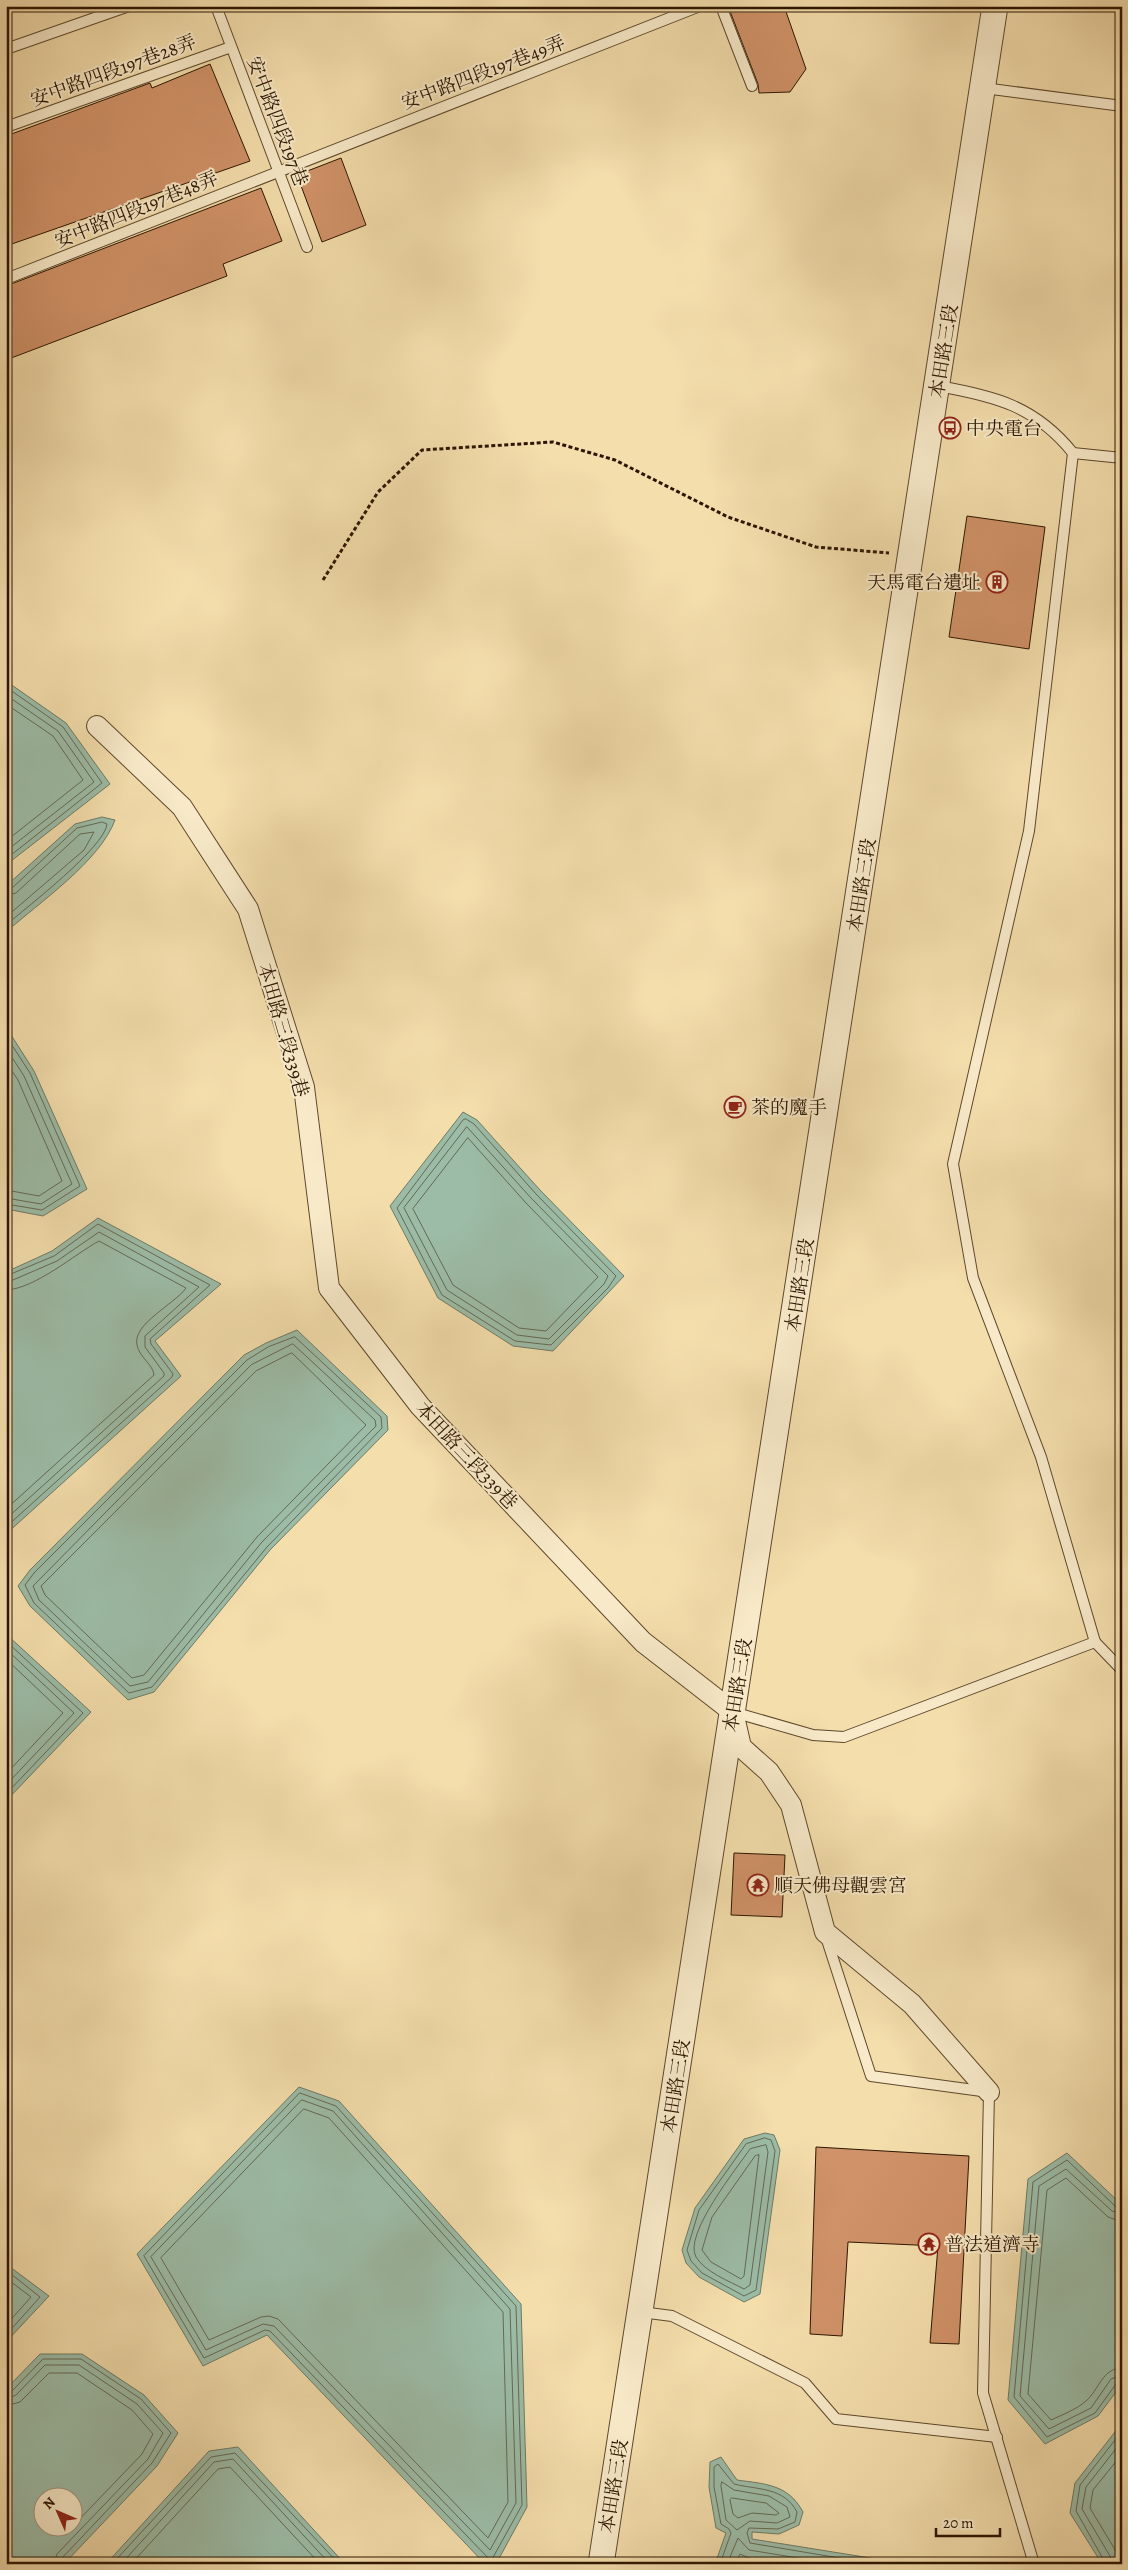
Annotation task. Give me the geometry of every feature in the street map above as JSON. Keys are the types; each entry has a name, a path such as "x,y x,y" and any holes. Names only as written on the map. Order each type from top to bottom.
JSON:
{"street":[{"name":"本田路三段","path":"601,2564 912,556 995,6"},
{"name":"本田路三段339巷","path":"96,726 182,807 248,909 304,1087 329,1288 420,1406 643,1642 732,1712"},
{"path":"732,1712 741,1747 769,1772 791,1805 825,1932 912,2004 989,2092"}],"lane":[{"path":"6,49 129,6"},
{"name":"安中路四段197巷","path":"216,6 307,247"},
{"name":"安中路四段197巷49弄","path":"279,171 700,6"},
{"path":"721,6 752,86"},
{"name":"安中路四段197巷28弄","path":"6,127 231,47"},
{"path":"984,88 1122,106"},
{"name":"安中路四段197巷48弄","path":"6,280 279,171"},
{"path":"938,386 982,394 1022,408 1056,432 1073,453 1122,458"},
{"path":"1073,453 1029,831 953,1164 973,1278 1041,1457 1095,1642 1122,1670"},
{"path":"732,1712 813,1735 844,1737 1095,1642"},
{"path":"825,1932 871,2076 989,2092 984,2393 1034,2564"},
{"path":"640,2312 672,2316 805,2382 836,2419 996,2437"}],"path":[{"path":"323,580 378,492 422,450 553,442 615,460 728,517 816,547 912,556"}],"water":[{"path":"6,681 66,723 110,784 6,865"},
{"path":"102,817 115,820 96,851 68,880 6,932 6,886 75,824"},
{"path":"6,1027 34,1071 87,1189 43,1216 6,1209"},
{"path":"463,1112 477,1120 540,1190 624,1276 553,1351 513,1346 438,1298 390,1206"},
{"path":"98,1218 221,1284 155,1341 181,1376 6,1534 6,1272 52,1251"},
{"path":"297,1330 387,1416 388,1430 270,1550 154,1692 128,1700 30,1606 18,1586 30,1570 244,1355"},
{"path":"6,1634 91,1712 6,1801"},
{"path":"299,2087 339,2101 521,2304 527,2507 496,2564 485,2564 267,2335 203,2366 137,2254"},
{"path":"765,2133 774,2135 780,2150 760,2294 744,2302 699,2277 686,2263 682,2250 695,2208 744,2139"},
{"path":"1067,2153 1122,2205 1122,2384 1098,2416 1045,2444 1008,2400 1028,2179"},
{"path":"6,2264 49,2296 6,2342"},
{"path":"40,2354 82,2354 144,2395 178,2433 157,2466 64,2564 6,2564 6,2389"},
{"path":"1122,2423 1122,2564 1102,2564 1070,2513 1075,2483"},
{"path":"238,2447 345,2564 106,2564 209,2451"},
{"path":"721,2457 737,2480 775,2487 790,2496 803,2512 799,2525 779,2534 752,2532 752,2539 908,2564 715,2564 726,2533 716,2528 709,2487 710,2462"}],"building":[{"path":"728,6 784,6 806,69 790,92 759,93 758,84"},
{"path":"210,64 250,161 6,246 6,136 150,83 152,88"},
{"path":"341,158 366,225 322,242 297,175"},
{"path":"261,188 282,241 223,264 227,276 6,360 6,286"},
{"name":"天馬電台遺址","path":"967,516 1045,527 1029,649 949,637"},
{"name":"順天佛母觀雲宮","path":"734,1853 785,1855 782,1917 731,1915"},
{"name":"普法道濟寺","path":"816,2147 969,2156 959,2344 930,2343 938,2246 848,2242 842,2336 810,2334"}],"place":[{"name":"中央電台","path":"950,428"},
{"name":"天馬電台遺址","path":"997,582"},
{"name":"茶的魔手","path":"735,1107"},
{"name":"順天佛母觀雲宮","path":"758,1885"},
{"name":"普法道濟寺","path":"929,2244"}]}
